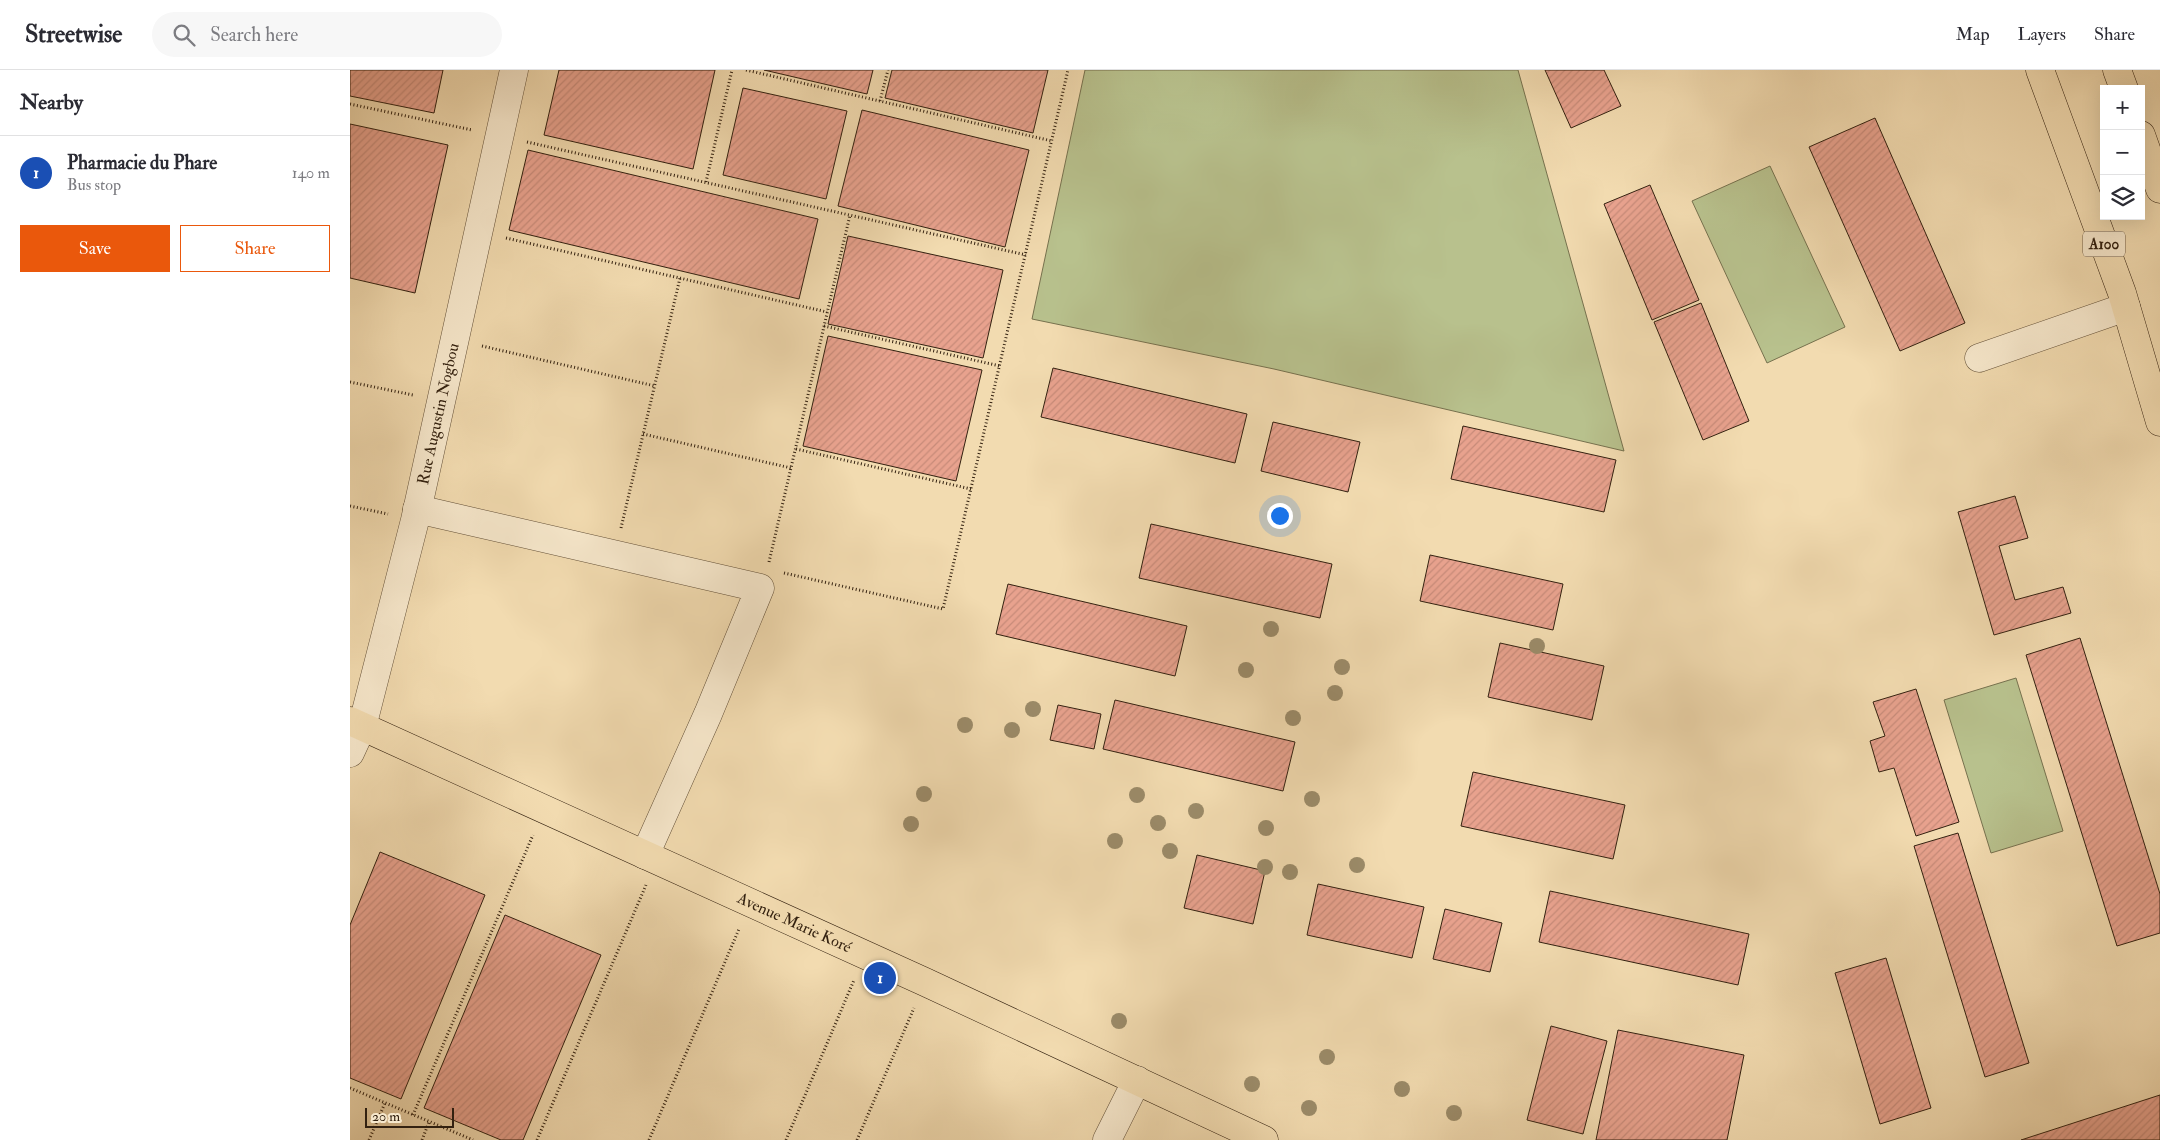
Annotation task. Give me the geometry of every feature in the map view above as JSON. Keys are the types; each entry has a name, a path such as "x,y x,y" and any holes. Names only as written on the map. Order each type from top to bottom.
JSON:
{"main road":[{"name":"A100","path":"2040,70 2126,307 2160,422"},
{"path":"2117,70 2123,85"},
{"path":"2145,146 2160,189"},
{"name":"Avenue Marie Koré","path":"356,724 925,982 1264,1140"}],"street":[{"name":"Rue Augustin Nogbou","path":"350,754 356,724 416,514 514,70"},
{"path":"1979,358 2126,307"},
{"path":"416,514 615,555 760,588 651,858"},
{"path":"1107,1140 1137,1080"}],"path":[{"path":"706,182 732,70"},
{"path":"746,70 1052,141"},
{"path":"880,101 888,70"},
{"path":"777,571 943,610 1068,70"},
{"path":"350,104 706,182 1026,256"},
{"path":"768,569 850,215"},
{"path":"478,232 827,312"},
{"path":"615,555 680,278"},
{"path":"824,326 1000,366"},
{"path":"454,340 655,386"},
{"path":"350,382 441,401"},
{"path":"643,434 791,468"},
{"path":"796,449 971,489"},
{"path":"350,506 416,514"},
{"path":"413,1115 544,809"},
{"path":"537,1140 651,858"},
{"path":"649,1140 750,902"},
{"path":"786,1140 865,955"},
{"path":"857,1140 925,982"},
{"path":"350,1088 473,1140"},
{"path":"369,1140 385,1103"},
{"path":"422,1140 430,1122"}],"green space":[{"path":"1085,70 1518,70 1624,451 1274,369 1032,319"},
{"path":"1770,166 1845,327 1767,363 1692,201"},
{"path":"2016,678 2063,831 1991,853 1944,700"}],"building":[{"path":"350,70 443,70 434,113 350,96"},
{"path":"559,70 715,70 693,169 544,135"},
{"path":"764,70 873,70 867,94"},
{"path":"892,70 1048,70 1033,133 885,98"},
{"path":"1545,70 1604,70 1621,106 1571,128"},
{"path":"743,88 847,111 826,199 723,175"},
{"path":"862,110 1029,150 1005,247 838,206"},
{"path":"1875,118 1965,323 1900,351 1809,147"},
{"path":"350,124 448,145 415,293 350,278"},
{"path":"528,150 818,219 799,299 509,230"},
{"path":"1650,185 1699,300 1652,320 1604,204"},
{"path":"848,236 1003,270 983,358 828,324"},
{"path":"1701,303 1749,421 1703,440 1654,322"},
{"path":"828,336 982,370 956,481 803,446"},
{"path":"1053,368 1247,414 1235,463 1041,417"},
{"path":"1273,422 1360,442 1348,492 1261,471"},
{"path":"1463,426 1616,460 1604,512 1451,479"},
{"path":"2015,496 2028,538 1999,546 2015,600 2063,587 2071,613 1994,635 1958,512"},
{"path":"1151,524 1332,564 1320,618 1139,578"},
{"path":"1430,555 1563,584 1553,630 1420,601"},
{"path":"1008,584 1187,626 1175,676 996,634"},
{"path":"2080,638 2160,894 2160,933 2117,946 2026,655"},
{"path":"1500,643 1604,666 1592,720 1488,697"},
{"path":"1916,689 1959,822 1916,836 1894,768 1879,772 1870,741 1885,736 1873,702"},
{"path":"1115,700 1295,742 1283,791 1103,749"},
{"path":"1058,705 1101,714 1094,749 1050,740"},
{"path":"1473,772 1625,805 1613,859 1461,826"},
{"path":"1958,833 2029,1063 1985,1077 1914,846"},
{"path":"380,852 485,895 401,1099 350,1078 350,925"},
{"path":"1197,855 1265,871 1253,924 1184,908"},
{"path":"1318,884 1424,907 1412,958 1307,935"},
{"path":"1550,891 1749,934 1738,985 1539,942"},
{"path":"1445,909 1502,923 1490,972 1433,959"},
{"path":"505,915 601,955 523,1140 501,1140 424,1108"},
{"path":"1886,958 1931,1108 1880,1124 1835,973"},
{"path":"1551,1026 1607,1041 1583,1134 1527,1120"},
{"path":"1618,1030 1744,1055 1727,1140 1596,1140"},
{"path":"2160,1095 2160,1140 2021,1140"}],"place":[{"name":"Pharmacie du Phare","path":"880,978"}]}
